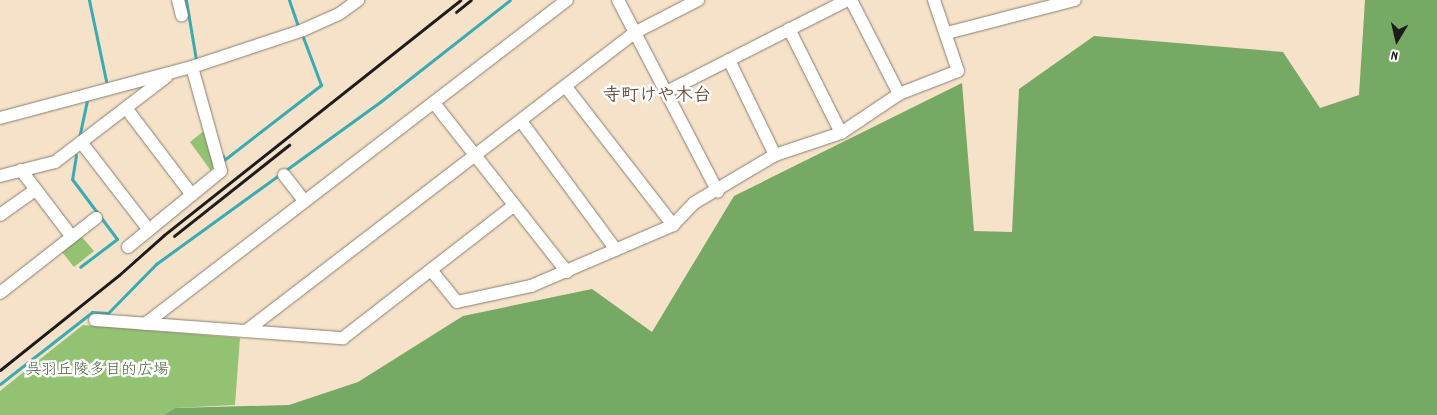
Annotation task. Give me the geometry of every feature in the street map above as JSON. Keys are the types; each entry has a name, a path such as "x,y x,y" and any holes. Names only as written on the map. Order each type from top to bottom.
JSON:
{"street":[{"path":"178,0 182,16"},
{"path":"0,118 192,67 303,30 339,14 358,0"},
{"path":"145,324 304,200 568,0"},
{"path":"618,0 668,91 718,192"},
{"path":"246,331 636,32 698,0"},
{"path":"668,91 847,0"},
{"path":"851,0 899,94"},
{"path":"431,270 457,302 530,286 567,272 673,225 694,203 718,192 775,155 841,132 899,94 958,71 947,33 934,0"},
{"path":"947,33 1075,0"},
{"path":"789,29 841,132"},
{"path":"729,60 775,155"},
{"path":"128,247 221,171 192,67"},
{"path":"0,176 55,162 170,74"},
{"path":"566,87 673,225"},
{"path":"434,103 513,206 567,272"},
{"path":"126,108 192,195"},
{"path":"521,121 616,250"},
{"path":"81,142 149,230"},
{"path":"21,170 72,237"},
{"path":"284,175 304,200"},
{"path":"0,215 35,190"},
{"path":"95,320 343,338 513,206"},
{"path":"0,293 96,218"}],"green space":[{"path":"1365,0 1437,0 1437,415 164,415 175,408 289,405 358,382 463,316 592,289 652,332 734,196 962,83 974,231 1012,232 1019,89 1094,36 1283,52 1320,108 1359,95"},
{"path":"205,130 215,162 211,171 190,142"},
{"path":"81,236 94,251 74,267 62,252"},
{"name":"呉羽丘陵多目的広場","path":"83,325 240,338 235,405 175,408 164,415 0,415 0,391"}],"waterway":[{"path":"89,0 106,81"},
{"path":"186,0 196,60"},
{"path":"289,0 298,26"},
{"path":"0,384 92,312 108,313 156,264 380,102 510,0"},
{"path":"223,156 224,160 321,85 303,37"},
{"path":"79,138 87,100"},
{"path":"76,155 72,179 117,239 80,267"}],"railway":[{"path":"0,370 119,275 164,235 460,0"},
{"path":"456,12 471,0"},
{"path":"174,236 289,145"}],"district":[{"name":"寺町けや木台","path":"657,97"}]}
